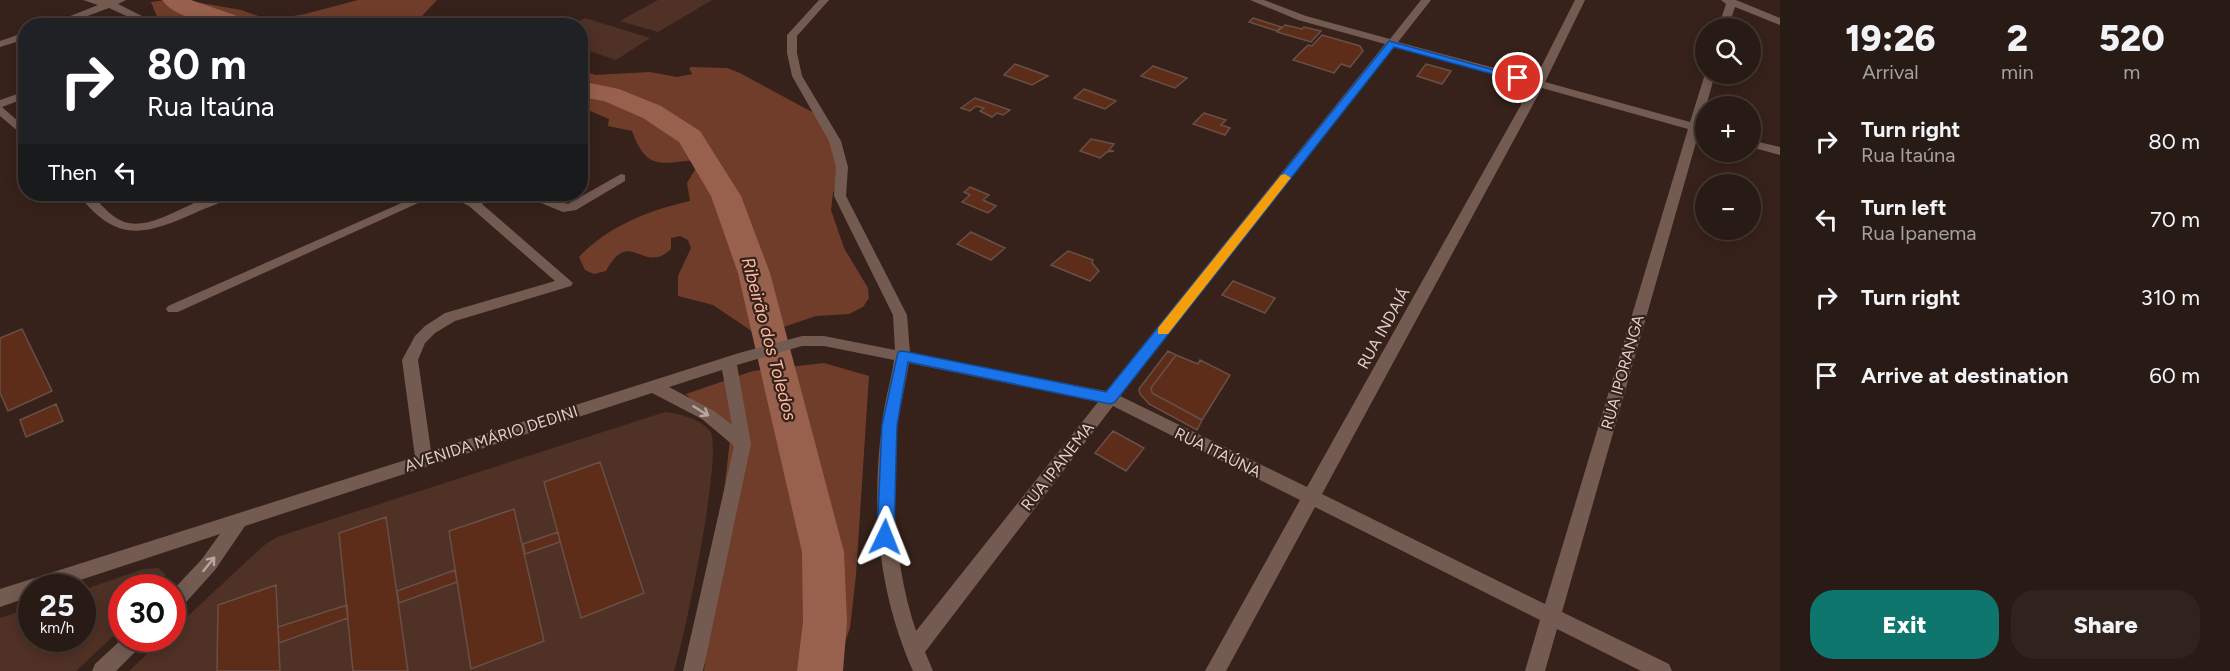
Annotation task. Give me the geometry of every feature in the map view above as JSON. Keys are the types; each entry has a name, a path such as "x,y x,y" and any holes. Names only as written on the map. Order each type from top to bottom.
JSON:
{"street":[{"path":"88,0 109,4 140,18"},
{"path":"72,18 120,0"},
{"path":"824,0 792,35 792,53 797,76 835,141 842,167 840,196 900,315 905,335 890,425 885,537 897,607 923,671"},
{"path":"1255,0 1281,12 1695,127"},
{"path":"1278,0 1281,12"},
{"name":"RUA IPANEMA","path":"913,651 1110,398 1426,0"},
{"name":"RUA INDAIÁ","path":"1215,671 1539,83 1580,0"},
{"path":"1725,18 1729,1 1780,22"},
{"path":"0,44 18,38"},
{"path":"0,104 18,97"},
{"path":"0,110 18,127"},
{"name":"RUA IPORANGA","path":"1535,671 1695,141"},
{"path":"1761,146 1780,151"},
{"path":"588,197 621,178"},
{"path":"92,201 118,225 134,228 154,224 209,201"},
{"path":"173,309 416,201"},
{"path":"424,460 410,360 414,347 423,335 434,325 450,317 566,283 470,201"},
{"path":"474,203 478,201"},
{"path":"544,201 563,208 571,207 581,201"},
{"name":"RUA ITAÚNA","path":"736,360 802,341 847,344 1110,398 1662,671"},
{"path":"693,671 743,444 736,360"},
{"name":"AVENIDA MÁRIO DEDINI","path":"0,598 736,360"},
{"path":"653,386 708,415 743,444"},
{"path":"186,591 224,546 239,520"},
{"path":"102,671 122,652"}],"shaded area":[{"path":"358,0 437,0 423,18 282,18"},
{"path":"658,0 712,0 658,32 620,21"},
{"path":"190,1 241,10 264,18 158,18 151,2"},
{"path":"588,19 650,38 616,60 588,50"},
{"path":"692,67 727,68 814,113 845,167 833,193 831,210 844,248 868,288 869,298 863,307 849,314 816,316 769,332 753,332 713,305 678,296 678,276 691,248 688,240 680,236 671,238 671,249 661,256 652,258 630,251 622,252 606,271 594,274 585,270 579,257 603,236 645,214 690,201 687,183 699,163 695,160 662,163 648,158 637,143 632,131 608,126 609,119 588,110 588,72 595,75 650,72 677,77 692,74 689,68"},
{"path":"824,363 869,376 856,575 850,628 835,671 704,671 730,439 686,394 753,371"},
{"path":"665,412 695,420 710,431 713,445 712,472 701,547 674,671 129,671 149,652 186,652 186,618 263,546 277,537"},
{"path":"158,568 165,574 129,574 143,569"},
{"path":"108,581 108,641 76,671 0,671 0,618 18,612 18,652 96,652 96,585"}],"building":[{"path":"1253,18 1281,27 1277,31 1249,22"},
{"path":"1285,25 1321,31 1311,42 1277,32"},
{"path":"1322,35 1360,46 1363,51 1350,67 1341,64 1334,73 1293,60 1308,45 1312,46"},
{"path":"1015,64 1048,76 1032,85 1004,75"},
{"path":"1426,64 1451,71 1442,84 1417,76"},
{"path":"1153,66 1187,78 1175,88 1141,76"},
{"path":"1084,89 1116,101 1105,109 1074,98"},
{"path":"975,98 1010,110 1003,115 997,113 992,117 980,111 984,108 976,106 970,111 961,108"},
{"path":"1204,113 1226,120 1221,125 1230,128 1225,135 1193,124"},
{"path":"1091,139 1114,144 1109,150 1114,151 1107,152 1100,158 1080,151"},
{"path":"970,187 989,195 983,200 996,206 988,213 962,202 970,195 964,192"},
{"path":"971,232 1005,248 991,260 957,244"},
{"path":"1068,251 1093,260 1092,263 1099,271 1090,281 1051,265"},
{"path":"1233,281 1275,298 1265,313 1222,295"},
{"path":"22,329 52,391 8,411 0,393 0,338"},
{"path":"1168,351 1176,355 1151,388 1152,393 1202,420 1197,430 1149,404 1140,394 1139,389"},
{"path":"1176,355 1198,364 1200,360 1230,375 1202,420 1152,393 1151,388"},
{"path":"56,404 63,421 26,437 20,420"},
{"path":"1113,431 1144,448 1126,471 1095,453"},
{"path":"600,462 644,593 581,618 544,482"},
{"path":"514,509 544,641 471,669 449,531"},
{"path":"386,517 408,671 353,671 339,533"},
{"path":"558,532 560,542 525,554 523,544"},
{"path":"455,570 457,582 399,603 397,591"},
{"path":"276,585 280,671 217,671 218,605"},
{"path":"347,605 348,618 279,643 278,627"}],"waterway":[{"name":"Ribeirão dos Toledos","path":"173,0 219,18"},
{"name":"Ribeirão dos Toledos","path":"588,90 610,94 652,112 690,137 726,196 754,273 823,552 825,622 820,671"}],"slow traffic":[{"path":"1163,331 1285,178"}],"route":[{"path":"885,537 890,425 895,388 903,356 1110,398 1392,43 1518,78"}]}
